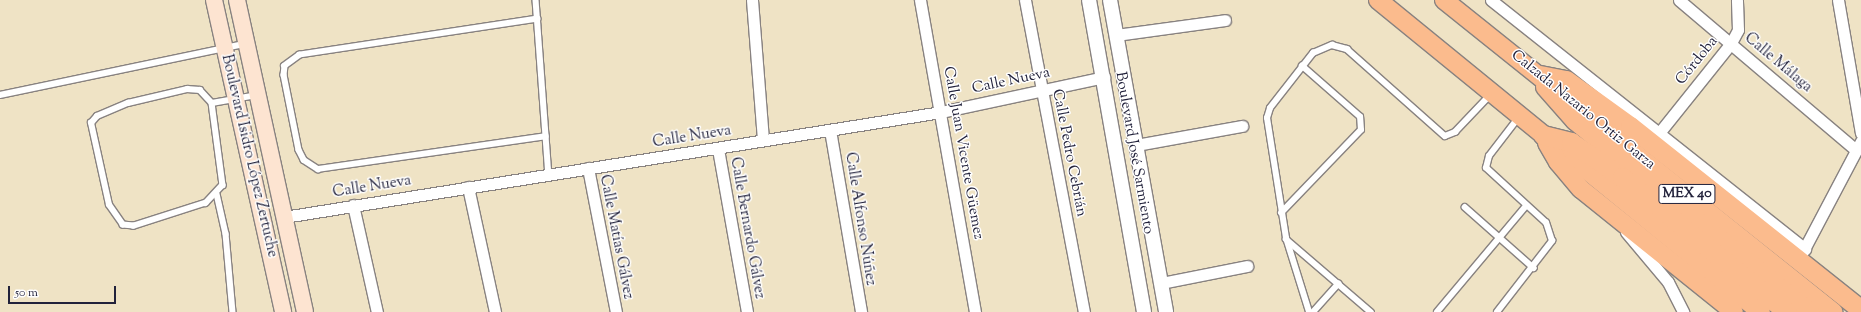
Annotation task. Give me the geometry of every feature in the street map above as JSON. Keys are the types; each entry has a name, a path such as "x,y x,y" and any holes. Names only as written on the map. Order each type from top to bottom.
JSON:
{"highway":[{"path":"1540,75 1566,80 1802,255 1861,310"},
{"path":"1544,135 1571,142 1622,177 1787,312"}],"main road":[{"name":"Boulevard Isidro López Zertuche","path":"214,0 283,312"},
{"name":"Boulevard Isidro López Zertuche","path":"237,0 305,312"},
{"name":"MEX 40","path":"1378,0 1760,312"},
{"name":"Calzada Nazario Ortiz Garza","path":"1444,0 1540,75 1834,312"},
{"path":"1540,75 1564,112 1810,312"},
{"path":"1544,135 1570,177 1616,219 1734,312"}],"street":[{"path":"752,0 763,140"},
{"name":"Calle Juan Vicente Güemez","path":"920,0 941,112 975,312"},
{"name":"Calle Pedro Cebrián","path":"1025,0 1084,312"},
{"name":"Boulevard José Sarmiento","path":"1089,0 1104,77 1144,312"},
{"name":"Boulevard José Sarmiento","path":"1110,0 1166,312"},
{"path":"1491,0 1659,133 1802,255 1859,145"},
{"name":"Calle Málaga","path":"1679,0 1859,145"},
{"name":"Córdoba","path":"1659,133 1731,43 1738,25 1737,0"},
{"path":"1838,0 1861,133"},
{"path":"1116,34 1225,20"},
{"name":"Calle Nueva","path":"284,217 588,168 718,149 763,140 941,112 1042,89 1104,77"},
{"path":"1136,145 1242,126"},
{"name":"Calle Alfonso Núñez","path":"830,130 860,312"},
{"name":"Calle Bernardo Gálvez","path":"718,149 747,312"},
{"name":"Calle Matías Gálvez","path":"588,168 616,312"},
{"path":"468,187 495,312"},
{"path":"353,205 377,312"},
{"path":"1616,219 1668,282 1683,312"},
{"path":"1161,283 1247,266"}],"lane":[{"path":"536,0 549,175"},
{"path":"538,19 300,55 285,66 284,75 299,150 304,160 318,169 546,136"},
{"path":"0,95 246,44"},
{"path":"1309,312 1286,238 1267,118 1302,66 1324,46 1347,49 1445,136 1455,132 1493,93"},
{"path":"1281,213 1361,130 1360,117 1302,66"},
{"path":"187,89 200,90 212,103 223,185 217,194 206,203 134,226 123,225 109,205 91,126 97,116 108,110 187,89"},
{"path":"212,103 257,95"},
{"path":"1497,312 1534,268 1552,241 1546,223 1486,168 1489,156 1520,116"},
{"path":"217,194 226,234 233,312"},
{"path":"1437,312 1526,206"},
{"path":"1465,208 1534,268"},
{"path":"1286,238 1371,312"},
{"path":"1313,312 1338,284"}]}
